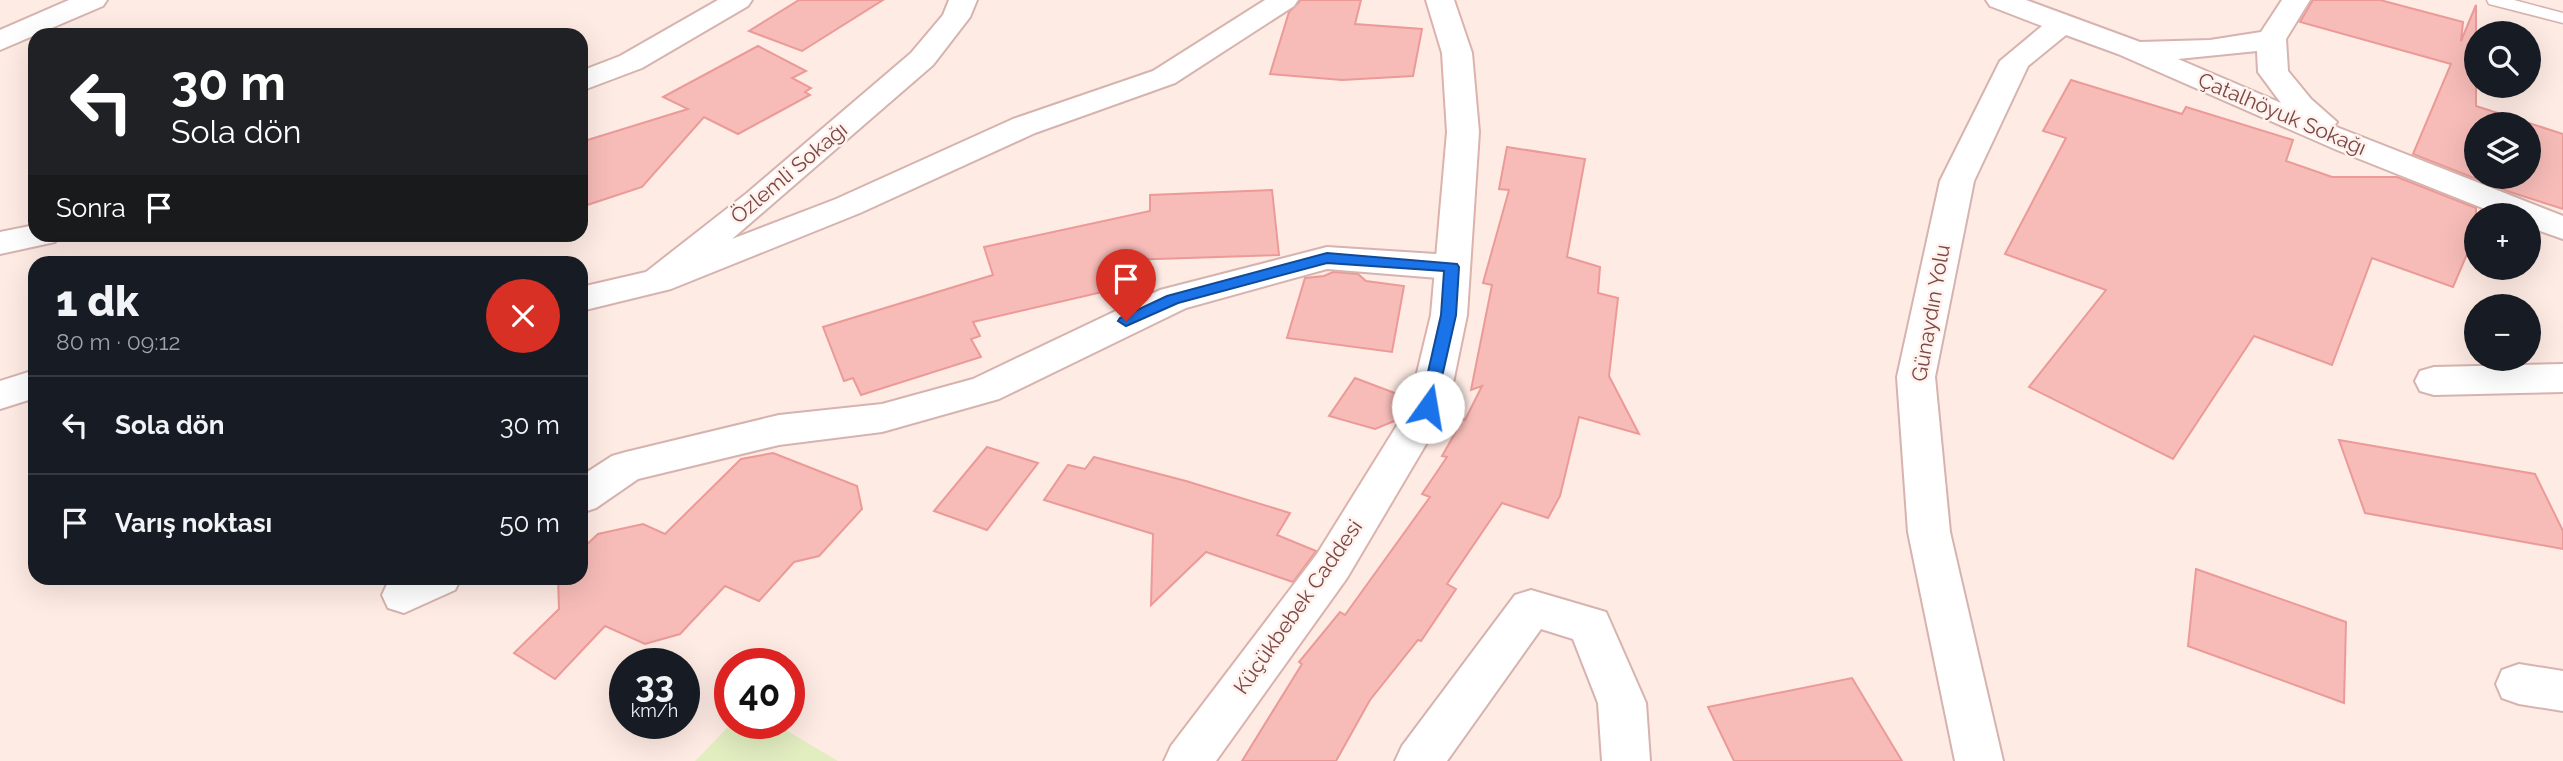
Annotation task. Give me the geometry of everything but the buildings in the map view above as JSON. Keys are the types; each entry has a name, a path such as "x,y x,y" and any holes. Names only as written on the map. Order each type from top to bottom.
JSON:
{"street":[{"path":"29,28 93,0"},
{"path":"588,79 631,62 738,0"},
{"name":"Özlemli Sokağı","path":"588,297 658,281 759,200 922,59 956,17 964,0"},
{"path":"658,281 848,206 1024,126 1164,77 1284,0"},
{"name":"Küçükbebek Caddesi","path":"1188,761 1332,566 1428,407 1448,315 1463,132 1457,53 1440,0"},
{"name":"Çatalhöyuk Sokağı","path":"2000,0 2128,48 2348,143 2563,228"},
{"path":"2296,0 2271,39 2273,72 2300,106 2348,143"},
{"name":"Günaydın Yolu","path":"1979,761 1929,532 1916,377 1957,181 2015,61 2063,23"},
{"path":"0,41 28,29"},
{"path":"2128,48 2180,51 2229,48 2271,39"},
{"path":"0,243 28,237"},
{"path":"588,492 626,467 779,430 882,418 985,388 1173,299 1327,258 1451,267"},
{"path":"2434,381 2563,378"},
{"path":"0,395 28,386"},
{"path":"1419,761 1531,608 1590,625 1622,703 1626,761"},
{"path":"2519,684 2563,691"}],"lane":[{"path":"2495,0 2563,18"}],"green space":[{"path":"716,739 801,739 838,761 695,761"}],"route":[{"path":"1126,321 1173,299 1327,258 1451,267 1448,315 1428,407"}]}
